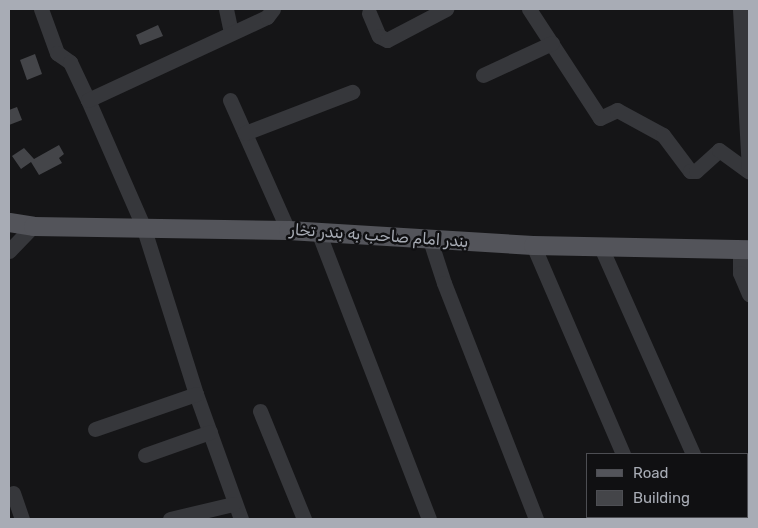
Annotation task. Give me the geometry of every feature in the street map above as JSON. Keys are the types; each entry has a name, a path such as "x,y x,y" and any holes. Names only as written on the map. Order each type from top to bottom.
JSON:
{"main road":[{"name":"بندر امام صاحب به بندر تخار","path":"9,222 33,226 143,226 288,230 319,234 534,246 600,245 744,249"}],"street":[{"path":"41,9 57,53 70,62 143,226 196,394 234,504 241,519"},
{"path":"226,9 231,32"},
{"path":"88,100 231,32 267,17 272,9"},
{"path":"369,13 379,36 387,40 446,9"},
{"path":"529,9 600,118 617,110 663,135 690,171 696,171 719,150 749,170"},
{"path":"740,9 746,42 749,170"},
{"path":"483,75 552,43"},
{"path":"245,133 352,92"},
{"path":"230,100 288,230"},
{"path":"9,251 33,226"},
{"path":"319,234 429,519"},
{"path":"430,240 444,283 536,519"},
{"path":"600,245 693,453"},
{"path":"534,246 623,453"},
{"path":"744,249 740,273 749,294"},
{"path":"96,429 196,394"},
{"path":"260,411 304,519"},
{"path":"145,456 210,432"},
{"path":"13,493 22,519"},
{"path":"170,519 234,504"}],"building":[{"path":"158,25 163,36 140,45 136,35"},
{"path":"35,54 42,74 27,80 20,60"},
{"path":"17,107 22,120 9,125 9,110"},
{"path":"59,145 64,154 59,158 62,163 39,175 31,162 21,169 12,156 24,148 34,159"}]}
